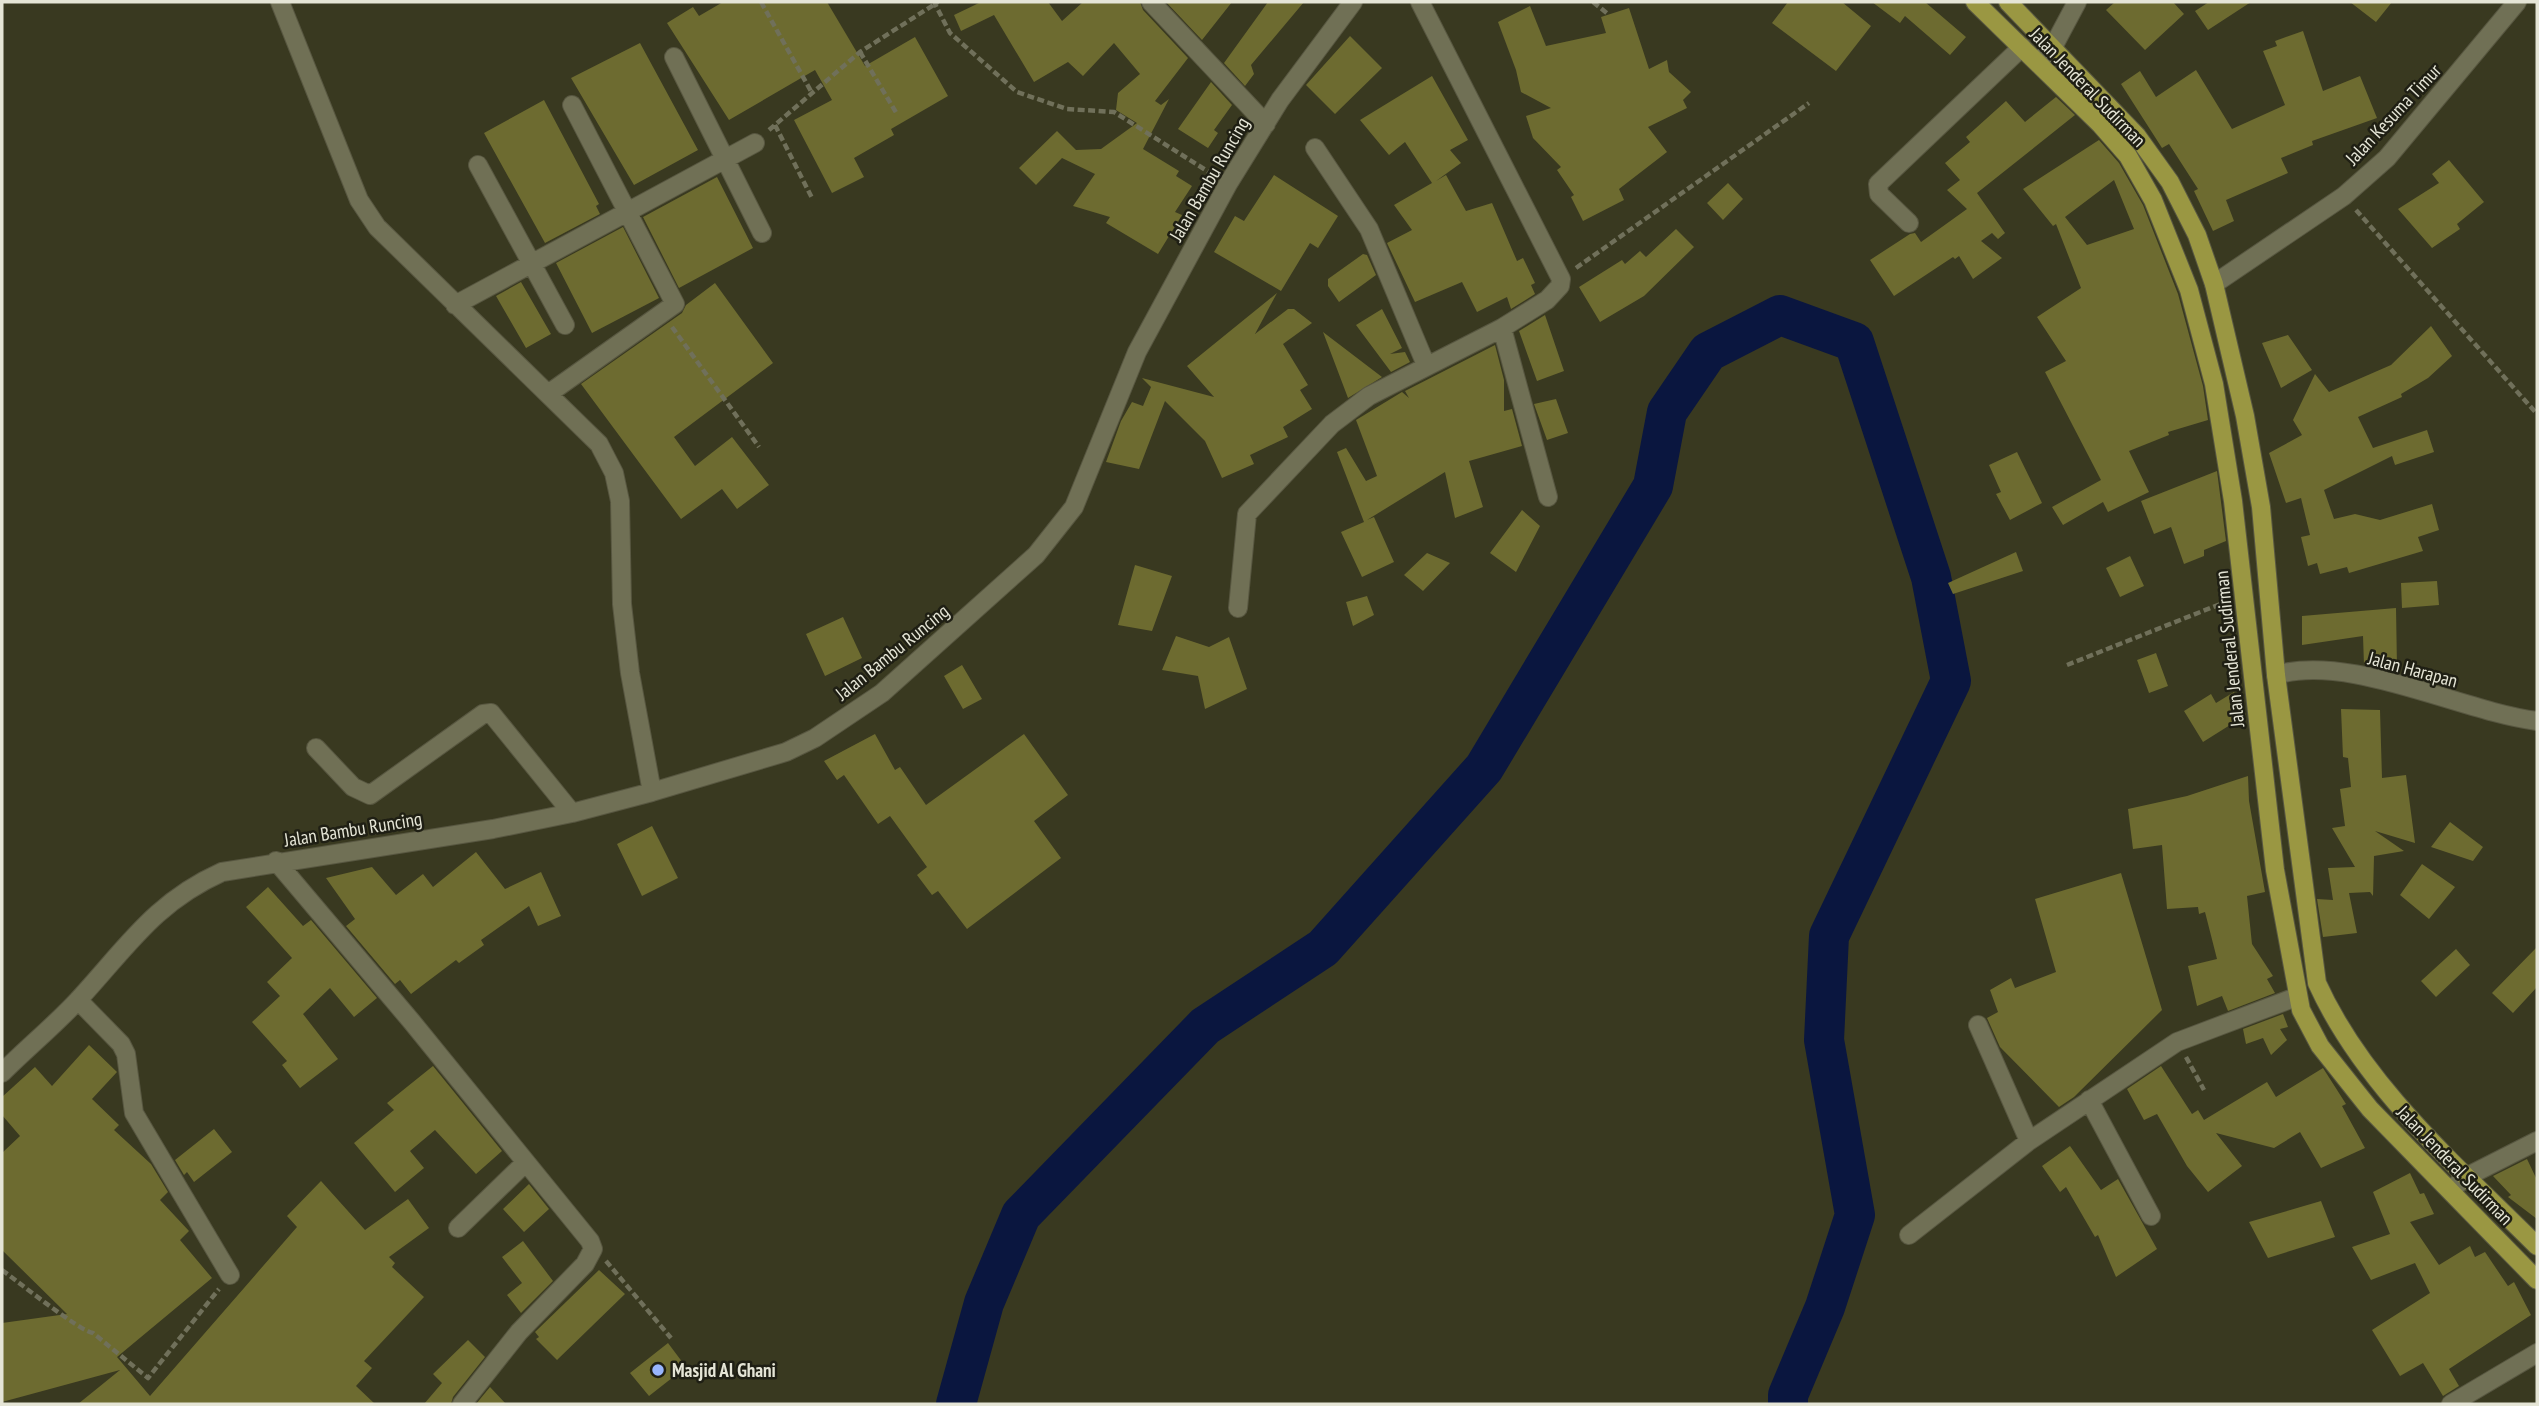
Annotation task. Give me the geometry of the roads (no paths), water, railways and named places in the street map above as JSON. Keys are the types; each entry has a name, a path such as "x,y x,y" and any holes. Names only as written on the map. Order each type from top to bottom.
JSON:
{"main road":[{"name":"Jalan Jenderal Sudirman","path":"1975,2 2038,62 2128,156 2153,200 2176,252 2205,341 2239,545 2275,870 2296,998 2311,1031 2370,1109 2537,1280"},
{"name":"Jalan Jenderal Sudirman","path":"2008,2 2137,136 2170,182 2197,235 2214,284 2245,416 2264,541 2276,675 2317,983 2330,1012 2354,1049 2390,1094 2537,1246"},
{"path":"2239,545 2264,541"}],"street":[{"path":"280,2 359,200 377,227 599,444 614,473 620,501 622,604 630,673 652,792"},
{"path":"1152,2 1266,124"},
{"name":"Jalan Bambu Runcing","path":"2,1073 78,1000 154,914 173,899 222,872 276,861 493,829 572,813 652,792 736,769 816,738 882,693 1036,555 1074,508 1137,352 1228,184 1320,43 1353,2"},
{"path":"1238,608 1247,514 1332,424 1369,396 1502,328 1547,300 1560,286 1561,279 1420,2"},
{"path":"2038,62 2053,47 2077,2"},
{"name":"Jalan Kesuma Timur","path":"2214,284 2344,197 2413,129 2517,2"},
{"path":"1909,223 1879,194 1878,184 2022,47"},
{"path":"674,57 762,233"},
{"path":"548,394 663,315 674,304 572,105"},
{"path":"455,305 755,143"},
{"path":"1315,148 1369,229 1426,365"},
{"path":"478,165 565,325"},
{"path":"1502,328 1548,497"},
{"name":"Jalan Harapan","path":"2276,675 2297,668 2371,677 2448,701 2537,720"},
{"path":"316,748 353,787 370,795 483,714 491,713 572,813"},
{"path":"276,861 412,1022 590,1241 593,1249 589,1259 519,1332 462,1404"},
{"path":"1909,1236 2029,1141 2177,1042 2296,998"},
{"path":"78,1000 121,1044 126,1054 134,1113 230,1275"},
{"path":"1978,1026 2029,1141"},
{"path":"2089,1100 2151,1216"},
{"path":"2450,1190 2468,1176 2537,1141"},
{"path":"458,1228 525,1163"},
{"path":"2451,1404 2537,1353"}],"waterway":[{"path":"956,1404 984,1303 1021,1215 1205,1026 1323,948 1484,768 1653,486 1667,412 1708,352 1780,315 1854,342 1931,577 1951,681 1829,936 1824,1040 1855,1215 1825,1307 1788,1395 1788,1404"}],"place":[{"name":"Masjid Al Ghani","path":"658,1370"}]}
